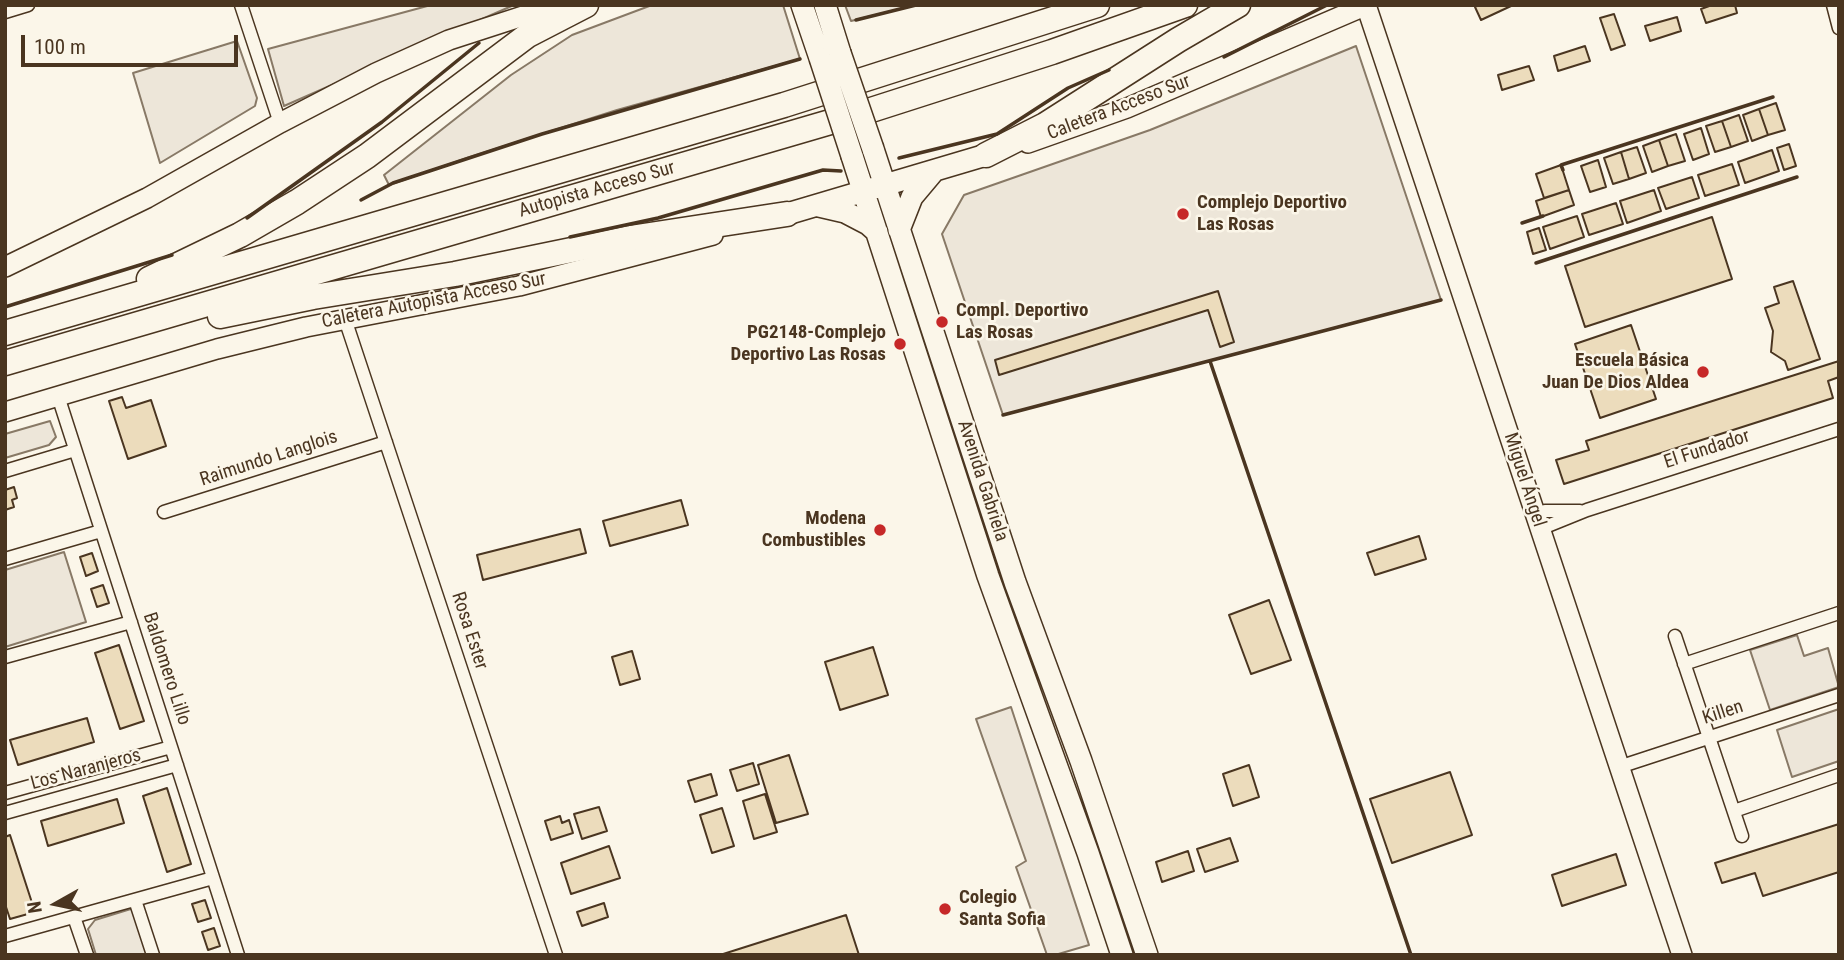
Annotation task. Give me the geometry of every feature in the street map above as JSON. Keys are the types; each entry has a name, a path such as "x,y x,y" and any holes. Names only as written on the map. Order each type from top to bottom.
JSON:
{"highway":[{"path":"80,312 240,235 288,208 367,156 517,42 586,5"},
{"name":"Autopista Acceso Sur","path":"5,333 784,106 1097,5"},
{"name":"Autopista Acceso Sur","path":"5,363 881,107 1052,52 1185,5"},
{"path":"986,155 1045,125 1238,5"},
{"path":"86,340 313,297 455,274 630,237 788,214"}],"main road":[{"path":"5,267 147,198 280,123 376,73 449,40 557,5"},
{"name":"Avenida Gabriela","path":"802,5 830,55 873,149 1015,582 1081,761 1147,955"},
{"name":"Avenida Gabriela","path":"825,5 830,55 852,156 988,576 1122,955"},
{"name":"Caletera Acceso Sur","path":"864,193 1127,108 1366,5"},
{"name":"Miguel Ángel","path":"1366,5 1682,955"},
{"path":"899,230 912,197 934,171"},
{"name":"Caletera Autopista Acceso Sur","path":"5,412 217,349 345,319 519,286 864,193"},
{"path":"817,206 845,212 877,232"}],"street":[{"path":"5,12 28,5"},
{"path":"241,5 280,123"},
{"path":"1833,5 1839,28"},
{"name":"Rosa Ester","path":"345,319 556,955"},
{"name":"Baldomero Lillo","path":"58,396 238,955"},
{"name":"El Fundador","path":"1537,522 1587,510 1839,429"},
{"name":"Raimundo Langlois","path":"164,512 386,442"},
{"path":"5,471 75,450"},
{"path":"5,559 101,531"},
{"path":"1684,664 1839,613"},
{"path":"5,657 131,622"},
{"path":"1675,636 1742,836"},
{"name":"Killen","path":"1619,767 1839,695"},
{"name":"Los Naranjeros","path":"5,793 171,747"},
{"name":"Los Naranjeros","path":"5,813 177,765"},
{"path":"1734,811 1839,775"},
{"path":"5,936 213,878"},
{"path":"135,900 153,955"},
{"path":"74,917 87,955"}],"shaded area":[{"path":"431,5 514,5 284,106 268,49"},
{"path":"652,5 783,5 800,59 617,110 389,185 384,175 511,75 572,35"},
{"path":"845,5 916,5 851,21"},
{"path":"237,41 257,98 255,106 160,163 133,73"},
{"name":"Complejo Deportivo Las Rosas","path":"1356,46 1441,300 1003,415 942,234 964,195 1150,130"},
{"path":"50,421 56,437 49,445 5,458 5,434"},
{"path":"64,552 86,622 5,647 5,570"},
{"path":"1797,635 1804,656 1828,648 1839,687 1770,710 1750,650"},
{"path":"1011,707 1089,945 1055,955 1047,955 1016,867 1026,861 976,719"},
{"path":"1839,709 1839,761 1792,777 1777,730"},
{"path":"134,908 148,955 96,955 88,929 95,920"}],"building":[{"path":"1712,5 1735,5 1737,13 1706,23 1701,9"},
{"path":"1511,6 1481,20 1475,7"},
{"path":"1614,14 1625,45 1611,50 1600,18"},
{"path":"1677,17 1681,31 1650,41 1645,26"},
{"path":"1585,46 1590,61 1558,71 1554,56"},
{"path":"1529,66 1534,80 1502,90 1498,75"},
{"path":"1776,103 1785,130 1768,135 1759,109"},
{"path":"1759,109 1768,135 1752,141 1743,115"},
{"path":"1739,115 1748,141 1731,147 1722,121"},
{"path":"1722,121 1731,147 1715,152 1706,126"},
{"path":"1701,128 1709,154 1693,160 1684,134"},
{"path":"1676,134 1685,161 1668,166 1659,140"},
{"path":"1659,140 1668,166 1652,172 1643,146"},
{"path":"1789,144 1796,166 1784,170 1777,148"},
{"path":"1637,147 1646,173 1629,179 1621,152"},
{"path":"1772,150 1779,171 1745,183 1738,162"},
{"path":"1621,152 1629,179 1613,184 1604,158"},
{"path":"1598,160 1606,187 1590,192 1581,166"},
{"path":"1732,164 1739,185 1705,196 1698,175"},
{"path":"1561,165 1569,190 1544,198 1536,174"},
{"path":"1692,177 1699,198 1666,209 1658,188"},
{"path":"1569,190 1574,205 1541,217 1536,201"},
{"path":"1654,190 1661,211 1627,223 1620,201"},
{"path":"1616,203 1623,224 1589,235 1582,214"},
{"path":"1577,216 1584,237 1550,249 1543,227"},
{"path":"1712,217 1732,279 1585,327 1565,266"},
{"path":"1539,228 1546,250 1533,254 1527,232"},
{"path":"1793,281 1820,359 1788,370 1785,361 1771,352 1773,331 1765,308 1779,303 1774,287"},
{"path":"1218,291 1234,342 1220,347 1208,310 999,375 995,360"},
{"path":"1631,325 1656,399 1600,418 1575,344"},
{"path":"1839,361 1839,377 1828,381 1833,398 1564,484 1556,460 1589,450 1586,441"},
{"path":"122,397 126,408 151,400 166,446 128,459 109,401"},
{"path":"14,487 17,498 12,500 14,507 5,510 5,490"},
{"path":"681,500 688,525 610,546 603,521"},
{"path":"580,529 586,553 483,580 477,555"},
{"path":"1419,536 1426,559 1375,575 1367,553"},
{"path":"92,553 98,571 86,576 80,557"},
{"path":"103,585 109,603 97,607 91,589"},
{"path":"1269,600 1291,660 1251,674 1229,615"},
{"path":"119,645 144,721 120,729 95,653"},
{"path":"873,647 888,695 840,710 825,662"},
{"path":"632,651 640,679 620,685 612,657"},
{"path":"87,718 94,742 18,765 10,740"},
{"path":"789,755 808,814 776,823 758,765"},
{"path":"753,763 759,784 737,791 730,770"},
{"path":"1249,765 1259,797 1233,806 1223,774"},
{"path":"1450,772 1472,835 1392,863 1370,799"},
{"path":"711,774 717,795 695,802 688,781"},
{"path":"167,788 191,864 167,872 143,796"},
{"path":"765,794 777,832 754,839 743,801"},
{"path":"117,799 124,823 48,846 41,821"},
{"path":"599,807 607,831 582,839 574,814"},
{"path":"722,808 734,846 712,853 700,815"},
{"path":"560,816 562,823 569,820 573,833 551,840 545,821"},
{"path":"1839,824 1839,872 1763,896 1755,873 1722,883 1715,863"},
{"path":"10,835 35,912 10,919 5,904 5,837"},
{"path":"1230,838 1238,861 1205,872 1197,849"},
{"path":"609,846 620,878 571,894 561,863"},
{"path":"1188,851 1194,871 1162,882 1156,862"},
{"path":"1616,854 1626,885 1562,906 1552,875"},
{"path":"205,900 211,918 198,922 192,904"},
{"path":"604,903 608,917 582,926 577,912"},
{"path":"846,915 859,955 720,955"},
{"path":"214,928 220,946 208,950 202,932"}],"wall":[{"path":"856,20 916,5"},
{"path":"1224,57 1327,5"},
{"path":"247,218 382,122 479,43"},
{"path":"361,200 393,183 542,134 800,59"},
{"path":"899,158 997,134 1068,88 1109,70"},
{"path":"1563,170 1561,165 1773,97"},
{"path":"570,237 658,218 823,170 841,171"},
{"path":"1536,263 1797,177"},
{"path":"1522,223 1543,216"},
{"path":"5,307 172,255"},
{"path":"1003,415 1441,300"},
{"path":"1210,361 1411,955"}],"place":[{"name":"Complejo Deportivo Las Rosas","path":"1183,214"},
{"name":"Compl. Deportivo Las Rosas","path":"942,322"},
{"name":"PG2148-Complejo Deportivo Las Rosas","path":"900,344"},
{"name":"Escuela Básica Juan De Dios Aldea","path":"1703,372"},
{"name":"Modena Combustibles","path":"880,530"},
{"name":"Colegio Santa Sofia","path":"945,909"}]}
